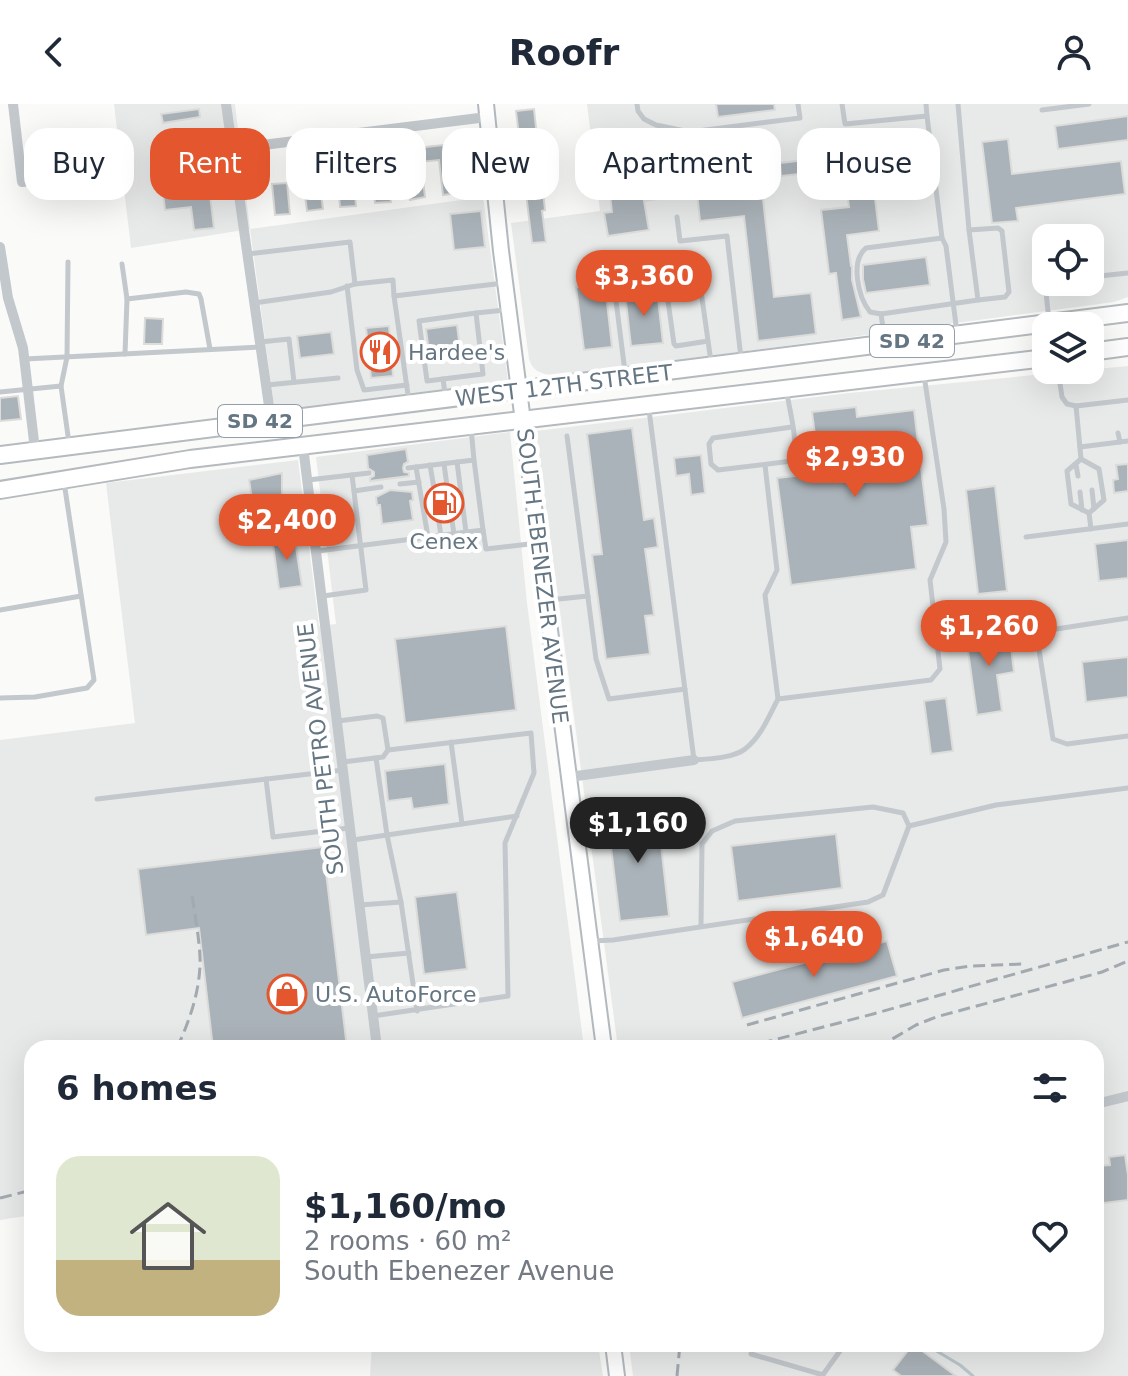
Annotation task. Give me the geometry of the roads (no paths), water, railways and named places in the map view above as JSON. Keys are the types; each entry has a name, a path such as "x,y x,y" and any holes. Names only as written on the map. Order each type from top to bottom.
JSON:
{"main road":[{"path":"1104,315 1128,307"},
{"name":"WEST 12TH STREET","path":"1104,316 1128,313"},
{"name":"WEST 12TH STREET","path":"0,455 1032,325"},
{"path":"1104,352 1128,350"},
{"name":"WEST 12TH STREET","path":"0,490 190,459 1032,360"}],"street":[{"path":"13,104 24,182"},
{"path":"226,104 229,128"},
{"path":"270,143 486,110"},
{"name":"SOUTH EBENEZER AVENUE","path":"486,110 505,283 603,1040"},
{"path":"239,200 271,420"},
{"path":"0,247 8,298 24,359 35,450"},
{"name":"SOUTH PETRO AVENUE","path":"303,446 376,1040"},
{"path":"569,777 694,760"},
{"path":"1104,1102 1128,1096"},
{"path":"614,1352 617,1376"}],"lane":[{"path":"637,104 644,119 656,125 690,132 800,118 798,104"},
{"path":"842,104 845,124 927,116"},
{"path":"926,104 942,238 946,246 958,335"},
{"path":"958,104 978,300"},
{"path":"1042,110 1089,104"},
{"path":"677,217 680,241 727,236 741,363"},
{"path":"942,238 866,248 861,252 856,262 862,303 870,312 881,314 1005,297 1009,292 1002,231 998,228 969,230"},
{"path":"247,254 350,242 355,284"},
{"path":"626,377 611,261 650,257"},
{"path":"68,262 67,357 61,386 69,445"},
{"path":"122,264 127,299 125,354"},
{"path":"1104,276 1128,273"},
{"path":"254,303 393,280 409,403"},
{"path":"708,341 674,344 666,287 671,283 697,280 700,284 708,341 711,367"},
{"path":"394,296 505,283"},
{"path":"347,286 357,370 367,408"},
{"path":"127,299 186,292 199,294 210,349"},
{"path":"476,313 483,374 427,381 419,321 476,313 509,310"},
{"path":"881,314 885,345"},
{"path":"24,359 210,349 289,339 294,382"},
{"path":"778,699 931,680 940,669 930,580 946,542 924,373"},
{"path":"266,385 338,378"},
{"path":"443,379 445,399"},
{"path":"1060,384 1062,397 1067,404 1076,406 1128,400"},
{"path":"364,390 407,385"},
{"path":"0,392 61,386"},
{"path":"787,388 792,427 795,452 792,461 718,470 711,464 709,444 713,438 792,427"},
{"path":"649,405 694,760 714,759 744,751 760,732 778,699 765,595 777,570 765,464"},
{"path":"1076,406 1080,447 1078,476"},
{"path":"470,426 486,549 539,542"},
{"path":"1118,433 1120,442"},
{"path":"567,436 596,659 609,699 685,689"},
{"path":"1080,447 1128,441"},
{"path":"408,468 474,460"},
{"path":"457,462 466,532"},
{"path":"1079,462 1099,469 1104,500 1088,511 1071,504 1067,471 1079,462"},
{"path":"1088,463 1090,474"},
{"path":"444,464 448,493"},
{"path":"430,465 435,494"},
{"path":"416,467 428,537"},
{"path":"307,480 369,473"},
{"path":"322,596 366,590 352,475"},
{"path":"0,698 35,697 87,688 94,680 63,480"},
{"path":"400,484 419,482"},
{"path":"354,491 381,487"},
{"path":"1088,511 1092,490"},
{"path":"1080,492 1091,529"},
{"path":"450,507 454,534"},
{"path":"437,509 441,536"},
{"path":"1026,537 1128,524"},
{"path":"317,552 483,530"},
{"path":"0,610 81,596"},
{"path":"547,600 588,596"},
{"path":"1128,618 1043,631 1037,637 1053,739 1067,744 1128,736"},
{"path":"97,799 266,779 383,757 388,750 383,718 337,721"},
{"path":"373,1016 508,996 505,843 534,773 531,733 388,750"},
{"path":"451,742 462,824"},
{"path":"376,758 417,1011"},
{"path":"266,779 273,837 350,828"},
{"path":"909,826 996,805 1128,788"},
{"path":"590,941 868,902 883,895 909,826 903,813 873,807 735,821 712,831 702,844 701,925"},
{"path":"352,840 517,816"},
{"path":"359,905 401,902"},
{"path":"365,957 409,953"},
{"path":"751,1352 822,1375 839,1352"}],"waterway":[{"path":"938,1352 973,1376"}],"railway":[{"path":"180,1040 194,1004 200,969 192,895"},
{"path":"774,1040 1128,942"},
{"path":"891,1040 936,1017 1102,972 1128,961"},
{"path":"747,1025 944,970 1023,964"},
{"path":"0,1198 24,1192"},
{"path":"677,1376 679,1352"}],"place":[{"name":"Hardee's","path":"380,352"},
{"name":"Cenex","path":"444,503"},
{"name":"U.S. AutoForce","path":"287,994"}]}
